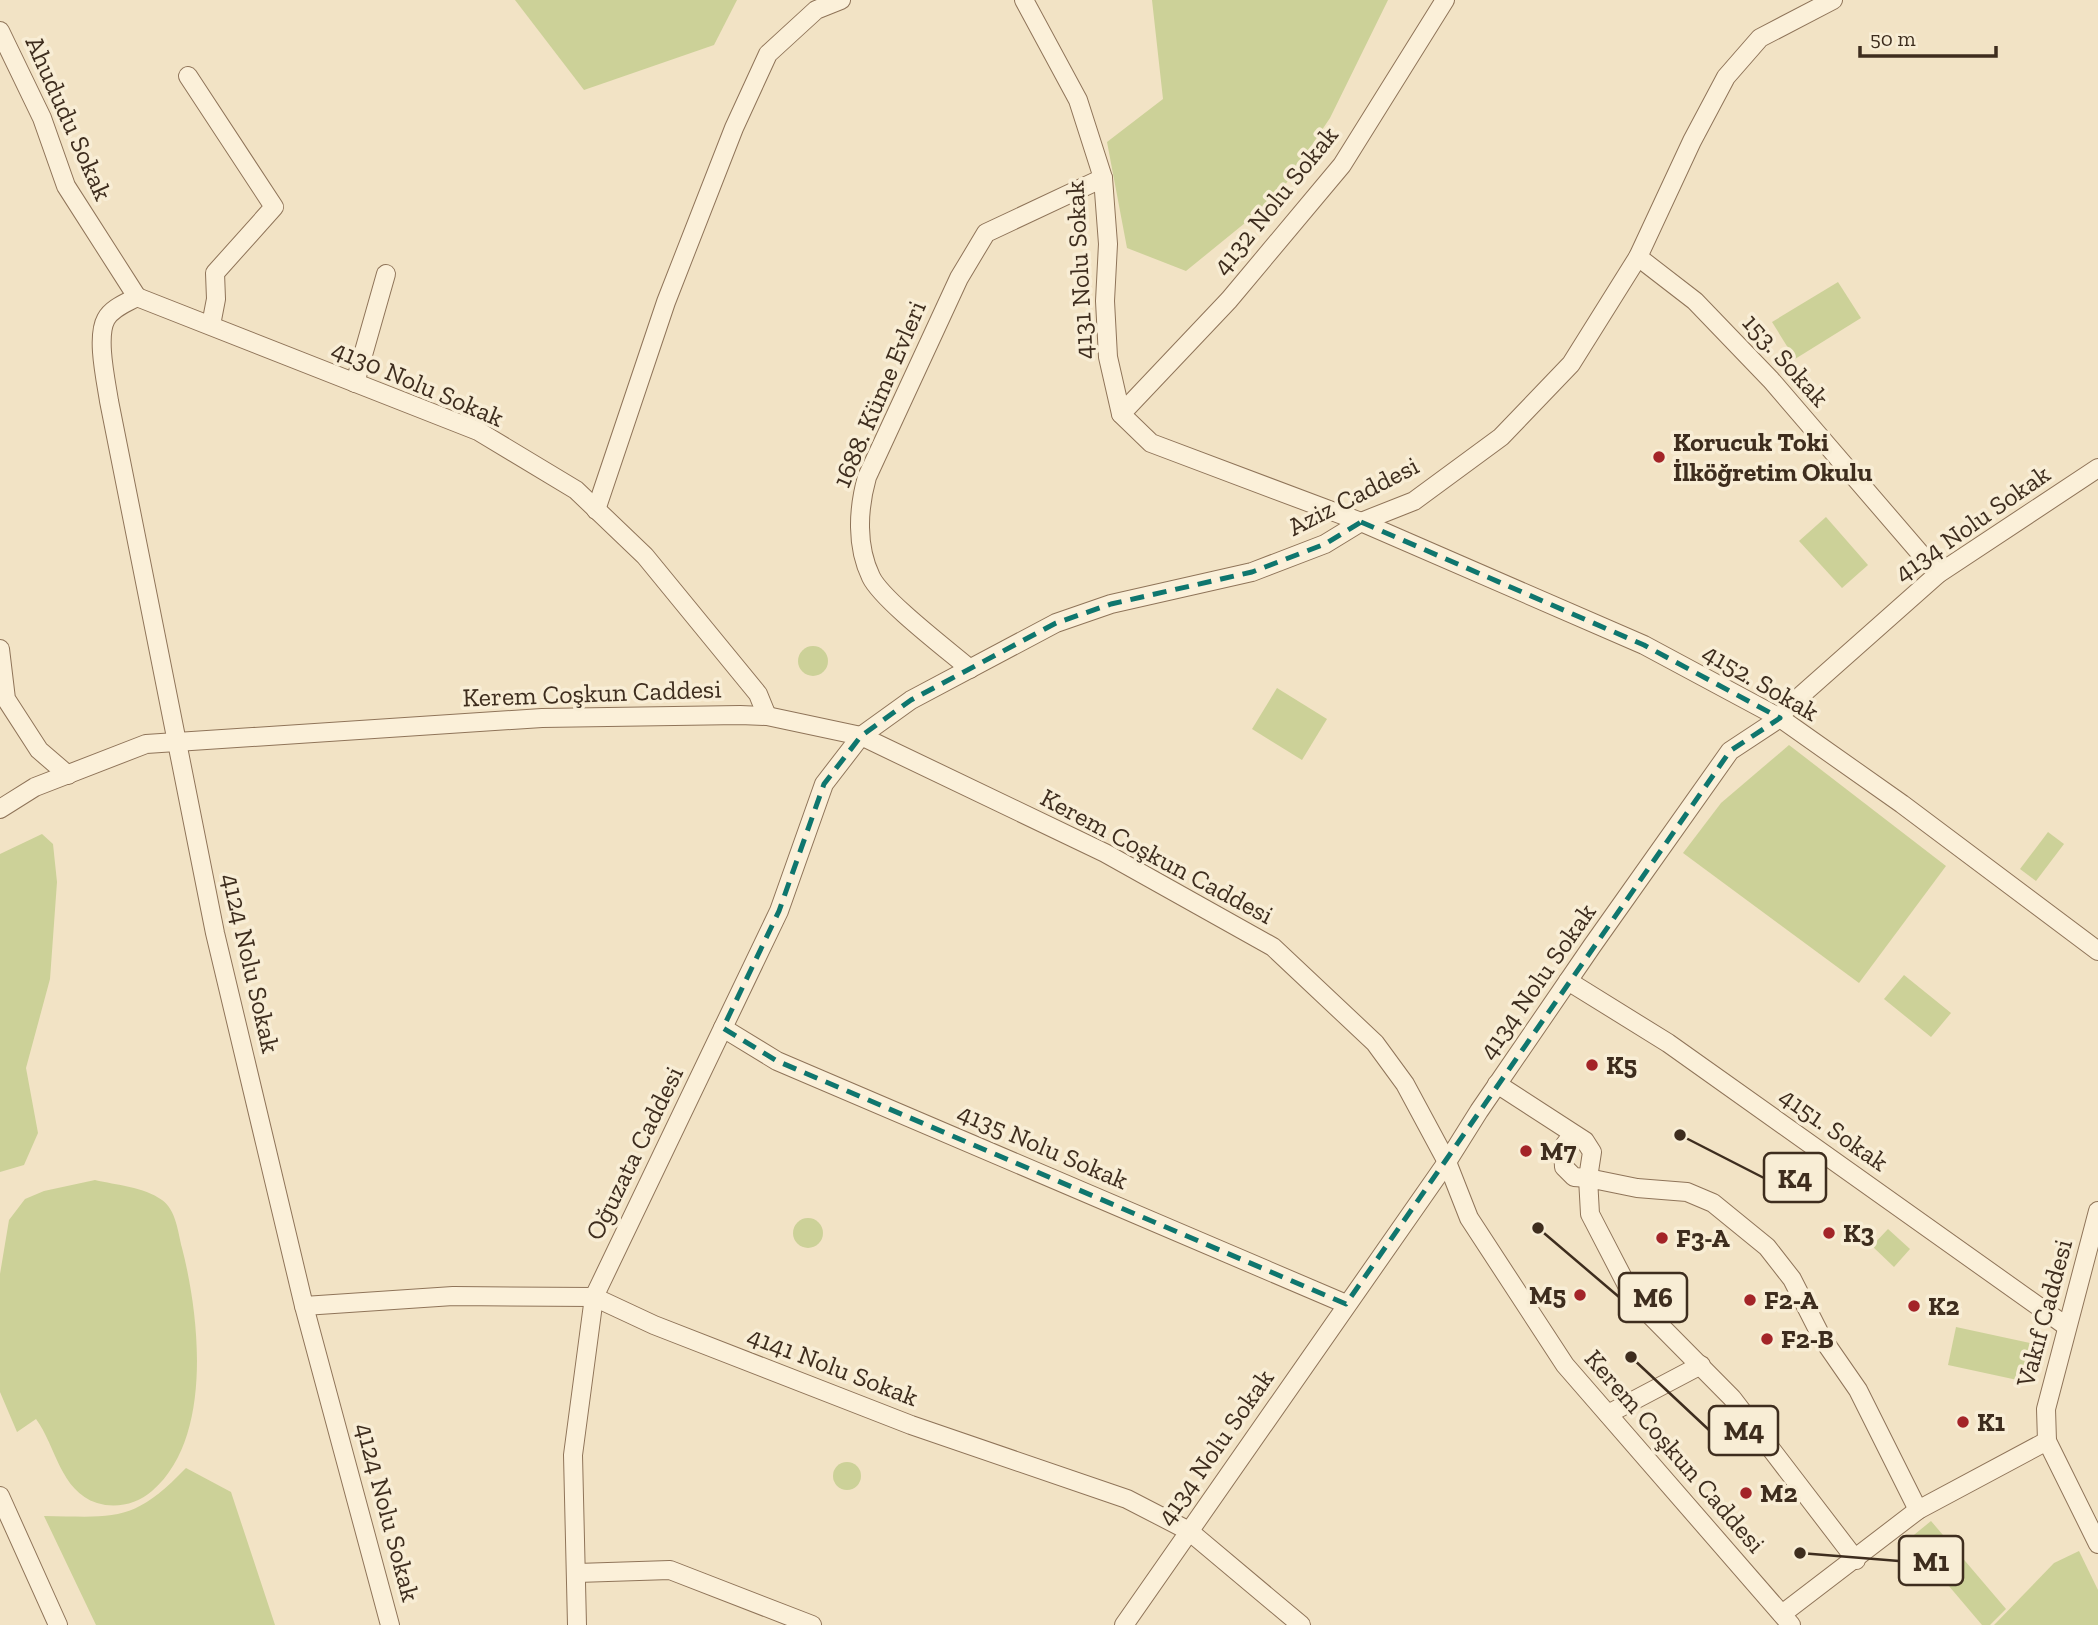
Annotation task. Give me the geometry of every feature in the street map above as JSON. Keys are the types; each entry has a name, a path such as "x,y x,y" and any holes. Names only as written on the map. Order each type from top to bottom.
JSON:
{"street":[{"path":"596,510 666,302 734,128 768,54 816,10 841,0"},
{"name":"4131 Nolu Sokak","path":"1024,0 1078,100 1103,178 1108,244 1105,301 1108,357 1121,414"},
{"name":"4132 Nolu Sokak","path":"1121,414 1229,300 1342,165 1446,0"},
{"name":"Aziz Caddesi","path":"860,736 911,701 1056,623 1111,604 1252,572 1325,544 1361,522 1414,501 1501,437 1572,364 1638,257 1692,141 1726,77 1760,38 1833,0"},
{"name":"Ahududu Sokak","path":"0,32 42,118 66,186 137,297"},
{"path":"188,76 274,207 215,272 216,299 211,325"},
{"name":"1688. Küme Evleri","path":"971,669 872,579 863,547 859,508 867,477 959,278 986,233 1103,178"},
{"name":"153. Sokak","path":"1638,257 1695,301 1771,380 1938,574"},
{"path":"355,383 386,274"},
{"name":"4130 Nolu Sokak","path":"137,297 478,431 576,490 645,556 758,694 767,716"},
{"name":"4124 Nolu Sokak","path":"137,297 116,309 107,318 102,330 104,367 215,933 304,1306 390,1625"},
{"path":"1121,414 1151,443 1361,522"},
{"name":"4134 Nolu Sokak","path":"1124,1625 1730,751 1780,718 1788,707 1938,574 2098,468"},
{"name":"4152. Sokak","path":"1361,522 1644,645 1780,718 1902,804 2098,951"},
{"path":"0,649 6,699 39,750 68,775"},
{"name":"Kerem Coşkun Caddesi","path":"0,809 35,788 146,744 542,718 767,716 860,736 1105,853 1273,947 1375,1043 1405,1084 1447,1162 1469,1218 1565,1365 1787,1620"},
{"name":"Oğuzata Caddesi","path":"577,1625 573,1455 594,1297 779,911 824,784 860,736"},
{"name":"4151. Sokak","path":"1568,981 1668,1043 2066,1326"},
{"name":"4135 Nolu Sokak","path":"723,1028 778,1061 1346,1304"},
{"path":"1497,1084 1585,1141 1592,1152 1588,1178 1590,1214 1634,1299 1739,1408 1856,1560"},
{"path":"1572,1135 1563,1147 1564,1167 1574,1177 1637,1188 1687,1192 1713,1203 1767,1247 1792,1279 1822,1338 1858,1390 1918,1510"},
{"name":"Vakıf Caddesi","path":"2098,1211 2046,1409 2047,1441 2098,1544"},
{"name":"4141 Nolu Sokak","path":"304,1306 453,1296 594,1297 654,1325 911,1424 1127,1499 1189,1531 1301,1625"},
{"path":"1608,1414 1701,1366"},
{"path":"1787,1620 1918,1510 2047,1441"},
{"path":"0,1496 58,1625"},
{"path":"577,1573 670,1570 812,1625"}],"highlighted area":[{"path":"1361,522 1644,645 1780,718 1730,751 1346,1304 777,1061 723,1028 779,911 824,784 861,736 911,700 1056,623 1111,604 1252,572 1325,544"}],"green space":[{"path":"515,0 737,0 714,45 584,90"},
{"path":"1152,0 1388,0 1330,118 1277,197 1186,271 1127,248 1107,142 1163,99"},
{"path":"1838,282 1861,318 1795,359 1772,322"},
{"path":"1826,517 1868,565 1842,588 1799,541"},
{"path":"813,646 824,650 828,661 824,672 813,676 802,672 798,661 802,650"},
{"path":"1277,688 1327,719 1302,760 1252,729"},
{"path":"1789,745 1946,866 1859,983 1683,853 1721,803"},
{"path":"2048,832 2064,844 2036,881 2020,869"},
{"path":"42,834 53,844 57,882 50,979 26,1068 38,1133 24,1165 0,1172 0,854"},
{"path":"1904,975 1951,1013 1931,1037 1884,999"},
{"path":"95,1180 147,1192 167,1204 178,1228 197,1342 193,1410 185,1441 172,1468 152,1491 140,1499 119,1505 97,1503 75,1489 60,1467 36,1419 17,1432 0,1392 0,1274 9,1220 25,1199 44,1191"},
{"path":"808,1218 819,1222 823,1233 819,1244 808,1248 797,1244 793,1233 797,1222"},
{"path":"1888,1229 1910,1249 1894,1267 1872,1246"},
{"path":"1956,1327 2030,1343 2022,1381 1948,1365"},
{"path":"847,1462 857,1466 861,1476 857,1486 847,1490 837,1486 833,1476 837,1466"},
{"path":"186,1468 231,1492 275,1625 96,1625 44,1516 107,1516 137,1508 168,1486"},
{"path":"1931,1521 2006,1609 1990,1625 1982,1625 1909,1539"},
{"path":"2079,1551 2098,1590 2098,1625 1994,1625 2054,1563"}],"place":[{"name":"Korucuk Toki İlköğretim Okulu","path":"1659,457"},
{"name":"K5","path":"1592,1065"},
{"name":"K4","path":"1680,1135"},
{"name":"M7","path":"1526,1151"},
{"name":"M6","path":"1538,1228"},
{"name":"K3","path":"1829,1233"},
{"name":"F3-A","path":"1662,1238"},
{"name":"M5","path":"1580,1295"},
{"name":"F2-A","path":"1750,1300"},
{"name":"K2","path":"1914,1306"},
{"name":"F2-B","path":"1767,1339"},
{"name":"M4","path":"1631,1357"},
{"name":"K1","path":"1963,1422"},
{"name":"M2","path":"1746,1493"},
{"name":"M1","path":"1800,1553"}]}
